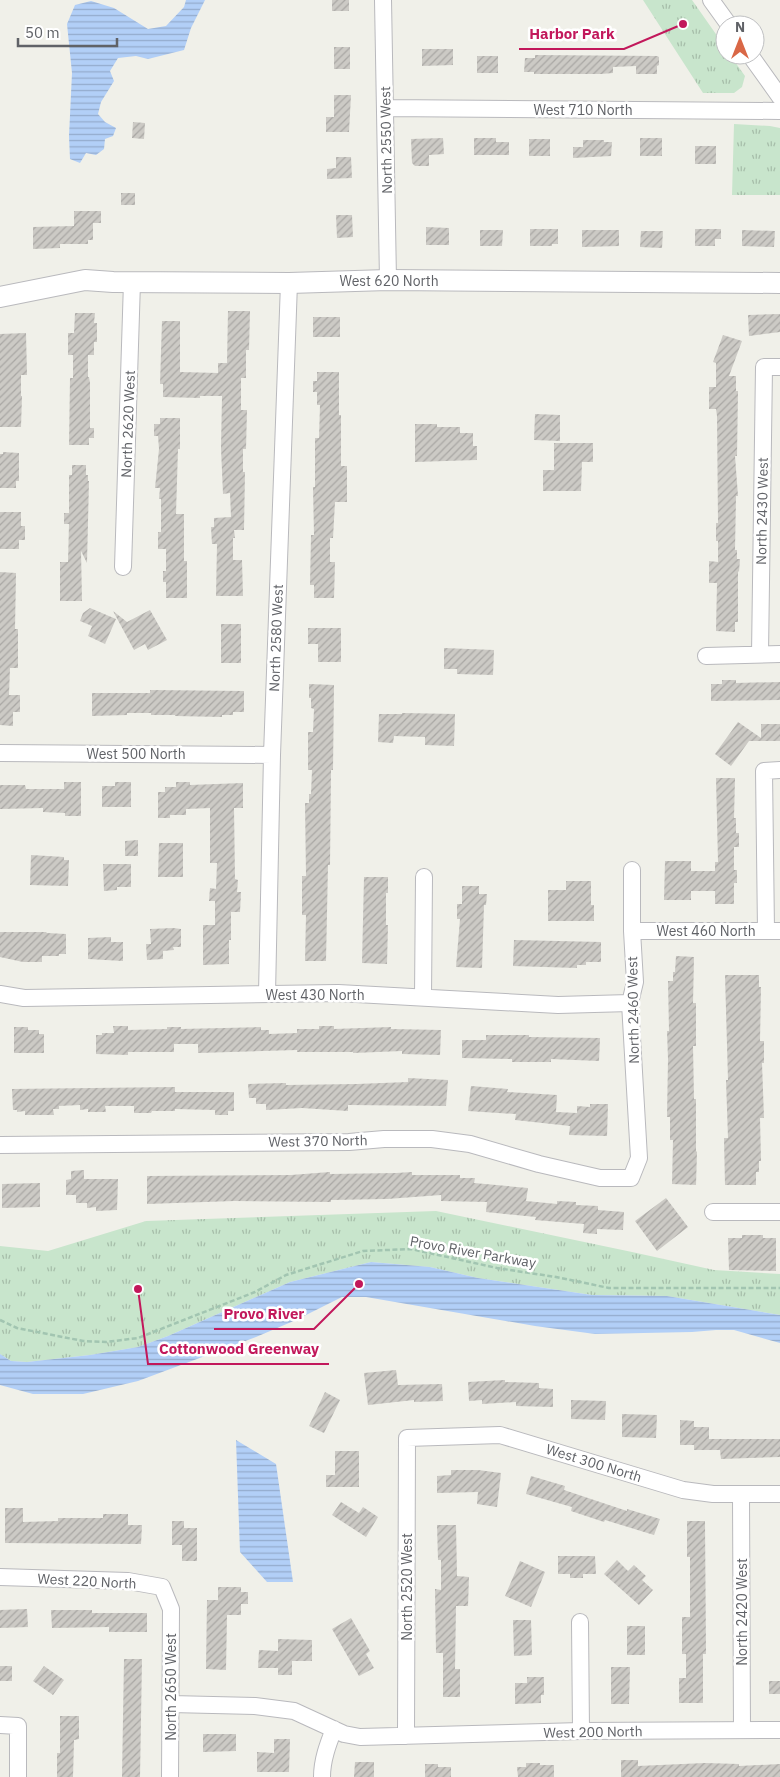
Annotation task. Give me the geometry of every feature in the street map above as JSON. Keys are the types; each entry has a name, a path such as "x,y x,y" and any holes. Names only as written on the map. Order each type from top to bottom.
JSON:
{"street":[{"name":"North 2550 West","path":"383,0 388,280"},
{"path":"711,0 722,15"},
{"path":"757,65 780,96"},
{"name":"West 710 North","path":"385,108 780,111"},
{"name":"West 620 North","path":"0,297 85,280 289,283 388,280 780,283"},
{"name":"North 2620 West","path":"123,567 132,282"},
{"name":"North 2580 West","path":"267,994 272,755 289,283"},
{"name":"North 2430 West","path":"760,654 772,367"},
{"path":"706,656 780,654"},
{"name":"West 500 North","path":"0,753 272,755"},
{"path":"772,771 773,931"},
{"name":"North 2460 West","path":"631,1178 639,1158 630,1003 635,982 632,931 632,870"},
{"path":"423,997 424,877"},
{"name":"West 460 North","path":"632,931 773,931"},
{"name":"West 430 North","path":"0,994 24,998 338,993 558,1005 630,1003"},
{"name":"West 370 North","path":"0,1145 349,1142 384,1139 432,1139 470,1144 539,1164 600,1178 631,1178"},
{"path":"713,1212 780,1212"},
{"name":"West 300 North","path":"408,1438 500,1435 683,1490 714,1494 780,1494"},
{"name":"North 2520 West","path":"406,1736 408,1438"},
{"name":"North 2420 West","path":"741,1494 742,1730"},
{"name":"West 220 North","path":"0,1577 128,1581 162,1587 167,1597"},
{"name":"North 2650 West","path":"167,1597 171,1609 170,1777"},
{"path":"580,1622 580,1731"},
{"name":"West 200 North","path":"171,1704 255,1706 294,1711 344,1734 360,1737 580,1731 780,1730"},
{"path":"0,1725 18,1726 18,1777"},
{"path":"322,1777 327,1748 334,1729"}],"path":[{"name":"Provo River Parkway","path":"0,1320 17,1328 83,1341 106,1342 138,1338 255,1292 286,1275 364,1251 402,1249 411,1249 497,1268 610,1288 780,1288"}],"green space":[{"path":"643,0 692,0 715,33 715,65 737,65 745,76 742,87 734,93 703,93"},
{"path":"734,124 780,128 780,195 732,195"},
{"path":"436,1211 714,1270 780,1274 780,1315 667,1296 592,1295 478,1278 430,1267 371,1262 290,1282 168,1336 138,1347 27,1362 11,1361 0,1354 0,1246 48,1251 146,1221"}],"water":[{"path":"186,0 205,0 191,28 184,50 148,59 136,56 118,58 110,71 114,81 101,102 98,114 105,122 116,128 113,136 105,139 104,149 96,155 86,153 80,163 70,159 69,136 72,73 67,24 75,5 91,1 114,8 148,29 166,26 184,7"},
{"path":"371,1262 430,1267 478,1278 592,1295 667,1296 780,1315 780,1343 734,1330 595,1334 535,1326 366,1297 342,1297 256,1337 138,1381 83,1394 33,1394 0,1385 0,1354 11,1361 27,1362 138,1347 168,1336 290,1282"},
{"path":"236,1440 276,1464 293,1582 267,1582 240,1552"}],"building":[{"path":"332,0 349,0 349,11 332,11"},
{"path":"334,47 350,47 350,69 334,69"},
{"path":"422,49 453,49 453,65 422,66"},
{"path":"535,55 657,56 659,57 659,65 657,66 657,74 636,74 636,66 613,67 613,73 601,74 534,74 534,72 524,72 525,58 535,58"},
{"path":"477,56 498,56 498,73 477,73"},
{"path":"334,95 351,95 349,132 326,132 326,117 334,117"},
{"path":"133,122 145,123 144,139 132,138"},
{"path":"443,138 444,154 429,155 429,166 415,166 412,163 411,139"},
{"path":"474,138 496,138 496,142 509,142 509,155 474,155"},
{"path":"640,138 662,138 662,156 640,156"},
{"path":"529,139 550,139 550,156 529,156"},
{"path":"583,140 612,142 611,156 573,158 573,147 583,147"},
{"path":"695,146 716,146 716,164 695,164"},
{"path":"336,157 351,157 352,178 327,179 327,169 336,168"},
{"path":"121,193 135,193 135,205 121,205"},
{"path":"74,211 101,211 101,223 93,223 93,240 88,240 88,244 60,244 60,248 33,249 33,227 74,226"},
{"path":"336,215 352,215 353,237 337,238"},
{"path":"426,227 449,228 449,245 426,245"},
{"path":"530,229 558,229 558,244 552,244 552,246 530,246"},
{"path":"695,229 721,229 721,239 715,239 715,246 695,246"},
{"path":"480,230 503,230 502,246 480,246"},
{"path":"582,230 619,230 619,246 582,247"},
{"path":"742,230 775,231 774,247 742,246"},
{"path":"641,231 663,231 662,248 640,247"},
{"path":"228,311 250,311 249,350 246,350 246,378 241,378 241,410 247,410 246,449 243,449 243,472 245,472 244,530 234,530 235,538 233,538 233,560 242,560 243,596 216,596 217,544 212,544 211,527 214,527 214,518 231,517 230,493 223,494 221,448 222,396 200,396 200,398 163,397 163,384 160,384 162,321 180,321 180,372 218,373 218,363 227,363"},
{"path":"75,313 95,313 94,323 97,323 97,342 94,342 94,355 88,355 90,428 94,428 94,438 89,438 89,445 69,445 70,378 73,378 73,355 68,355 68,333 74,333"},
{"path":"780,314 780,332 749,336 748,315"},
{"path":"313,317 340,317 340,337 313,337"},
{"path":"26,333 27,375 21,375 21,427 0,427 0,334"},
{"path":"723,335 742,341 729,376 736,376 736,391 738,391 737,456 735,456 738,496 736,496 735,550 737,550 737,559 740,559 738,571 738,622 735,622 735,632 716,631 717,583 709,583 709,561 718,562 716,523 718,523 717,416 716,409 709,409 709,387 716,387 716,363 713,362"},
{"path":"317,372 339,372 341,466 347,466 347,502 335,502 333,538 330,538 330,562 335,562 334,598 314,598 314,585 310,585 311,535 314,535 315,438 319,438 320,405 317,405 317,392 313,392 313,381 317,381"},
{"path":"535,414 560,415 560,441 534,440"},
{"path":"160,418 180,418 176,514 184,514 184,561 187,561 187,598 166,598 166,582 163,582 163,571 166,571 166,549 158,549 158,532 161,532 161,499 159,499 160,488 155,488 159,449 158,436 154,436 154,424 160,424"},
{"path":"415,424 437,424 437,427 460,427 460,433 473,433 473,446 477,446 477,460 415,462"},
{"path":"554,443 593,443 593,462 582,462 581,491 543,491 543,470 554,470"},
{"path":"3,452 19,453 19,481 16,481 16,488 0,488 0,454 3,454"},
{"path":"72,465 86,465 86,475 88,475 89,481 87,563 81,551 82,601 60,601 60,562 68,562 69,524 64,524 64,513 69,513 69,475 72,475"},
{"path":"0,512 21,512 21,526 25,526 25,540 19,540 19,549 0,549"},
{"path":"0,572 16,573 15,629 18,629 18,668 10,668 9,695 20,695 20,712 13,712 13,726 0,725"},
{"path":"90,608 116,619 105,644 88,636 92,626 80,621 83,613"},
{"path":"150,610 167,640 148,650 145,644 134,650 113,611 127,622"},
{"path":"221,624 241,624 241,663 221,663"},
{"path":"308,628 341,628 341,662 318,662 318,644 308,644"},
{"path":"444,648 494,650 493,675 457,674 457,669 444,669"},
{"path":"722,680 736,680 736,683 780,682 780,700 711,701 711,684 722,684"},
{"path":"309,684 334,685 326,961 305,961 306,915 302,915 302,876 306,876 305,803 309,803 309,794 311,794 312,770 308,770 308,732 313,732 314,709 311,708 311,698 309,698"},
{"path":"150,690 244,691 244,712 233,712 233,715 222,715 222,717 151,715 151,713 92,716 92,693 150,693"},
{"path":"379,714 455,714 454,746 425,745 425,737 394,736 393,743 378,742"},
{"path":"738,722 761,738 761,724 780,724 780,741 749,741 731,766 715,754"},
{"path":"716,778 735,778 734,818 736,818 736,833 739,833 739,847 734,847 734,870 737,870 737,883 734,883 734,904 715,904 715,891 691,891 691,900 664,900 665,861 691,861 691,871 715,871 715,862 718,862"},
{"path":"64,782 81,782 81,816 65,816 65,813 43,812 43,808 0,809 0,785 25,785 26,789 64,789"},
{"path":"115,782 131,782 131,807 102,807 102,786 115,786"},
{"path":"176,782 190,782 190,785 243,783 243,808 234,808 235,879 238,880 237,892 241,892 240,912 231,912 229,964 203,965 203,925 215,925 215,901 209,901 210,888 216,889 217,863 210,863 210,808 186,809 186,815 170,815 170,818 158,818 158,792 165,792 165,787 176,787"},
{"path":"138,840 138,856 125,856 125,841"},
{"path":"159,843 183,843 183,877 158,877"},
{"path":"31,855 64,857 64,860 69,860 68,886 30,885"},
{"path":"103,864 131,864 131,887 117,887 117,890 104,891"},
{"path":"364,877 388,877 388,893 386,893 386,925 388,925 387,964 362,963"},
{"path":"566,881 591,881 591,905 594,905 594,921 548,921 548,890 566,890"},
{"path":"462,886 479,886 479,894 487,894 486,905 484,905 482,968 456,967 460,919 457,919 457,904 462,904"},
{"path":"150,929 181,929 181,947 173,947 174,950 163,951 163,959 147,960 146,944 151,944"},
{"path":"0,932 66,934 66,954 42,956 42,962 23,962 0,957"},
{"path":"111,937 111,942 123,942 123,961 88,959 88,938"},
{"path":"514,940 601,942 601,962 586,962 586,965 577,965 577,968 513,966"},
{"path":"676,956 694,957 693,1003 696,1003 696,1046 693,1046 694,1099 696,1099 696,1185 672,1184 673,1140 670,1140 670,1117 667,1117 667,1031 669,1031 668,981 673,981"},
{"path":"725,975 759,975 759,987 761,987 760,1041 764,1041 764,1063 762,1063 764,1118 760,1118 761,1161 759,1161 759,1172 756,1172 756,1185 725,1185 724,1138 728,1138 726,1080 728,1080"},
{"path":"113,1026 128,1026 128,1030 167,1029 167,1027 181,1027 181,1029 261,1027 261,1030 269,1030 269,1034 297,1033 297,1029 319,1029 319,1026 334,1026 334,1029 391,1027 391,1029 441,1030 440,1055 402,1054 402,1051 353,1053 297,1052 297,1050 198,1053 198,1044 174,1044 174,1052 128,1052 128,1055 96,1054 96,1035 114,1033"},
{"path":"14,1027 28,1027 28,1030 39,1030 39,1034 44,1034 44,1053 14,1053"},
{"path":"486,1035 600,1038 599,1061 551,1059 551,1062 512,1062 512,1059 462,1058 462,1040 486,1040"},
{"path":"408,1078 448,1080 446,1106 348,1105 348,1111 302,1108 266,1110 266,1104 256,1104 256,1098 249,1098 248,1084 357,1084 408,1082"},
{"path":"471,1086 508,1089 507,1092 557,1095 556,1112 577,1113 577,1106 590,1107 590,1104 608,1104 607,1136 569,1135 570,1126 515,1120 516,1114 468,1111"},
{"path":"175,1087 175,1092 234,1092 234,1111 228,1111 228,1115 215,1115 215,1110 175,1109 175,1111 134,1113 134,1106 105,1106 106,1112 88,1112 88,1109 80,1110 80,1105 59,1106 59,1109 53,1109 54,1115 25,1115 25,1111 17,1112 17,1110 13,1110 12,1089"},
{"path":"84,1170 84,1179 118,1179 117,1210 96,1211 96,1207 87,1208 87,1203 76,1203 76,1195 66,1195 66,1180 71,1179 71,1171"},
{"path":"330,1172 330,1174 412,1172 412,1175 460,1175 460,1178 475,1178 474,1183 528,1188 526,1201 557,1204 557,1201 576,1202 576,1205 598,1206 598,1210 624,1212 623,1230 597,1229 597,1234 583,1233 584,1224 535,1220 536,1217 486,1212 487,1202 441,1201 441,1195 387,1199 331,1200 331,1202 234,1201 147,1204 147,1176 291,1175"},
{"path":"40,1183 40,1207 2,1208 2,1184"},
{"path":"666,1198 688,1227 657,1251 635,1221"},
{"path":"742,1235 763,1235 763,1238 776,1238 776,1271 729,1270 728,1238 742,1238"},
{"path":"396,1370 398,1385 442,1384 443,1401 414,1402 414,1400 368,1405 364,1373"},
{"path":"505,1380 505,1382 539,1383 539,1388 553,1389 553,1407 516,1406 516,1402 482,1404 482,1400 469,1401 468,1382"},
{"path":"325,1392 340,1400 324,1433 309,1426"},
{"path":"571,1400 606,1401 605,1420 571,1419"},
{"path":"622,1414 657,1415 656,1438 622,1437"},
{"path":"680,1420 694,1421 694,1427 709,1427 709,1439 780,1439 780,1457 721,1459 720,1450 694,1450 694,1445 680,1445"},
{"path":"335,1451 359,1451 359,1487 326,1487 326,1475 335,1475"},
{"path":"451,1470 478,1470 501,1473 497,1507 477,1504 478,1492 437,1493 437,1476 451,1475"},
{"path":"531,1476 565,1486 564,1490 627,1511 627,1509 660,1519 654,1535 605,1520 604,1522 571,1511 572,1507 526,1494"},
{"path":"341,1502 359,1513 363,1507 378,1517 366,1537 332,1515"},
{"path":"5,1508 23,1508 23,1522 58,1521 58,1518 103,1518 103,1514 128,1514 128,1525 142,1525 141,1544 5,1543"},
{"path":"172,1521 184,1521 184,1528 197,1528 197,1561 182,1561 182,1545 172,1545"},
{"path":"687,1521 705,1521 706,1654 703,1654 703,1703 679,1703 679,1678 686,1678 686,1654 682,1654 682,1617 690,1617 690,1557 687,1557"},
{"path":"437,1525 456,1525 457,1576 469,1577 468,1606 456,1606 455,1669 460,1669 460,1697 443,1697 443,1653 436,1653 435,1589 441,1590 441,1560 438,1560"},
{"path":"558,1556 595,1556 596,1574 583,1574 583,1578 570,1578 570,1574 558,1574"},
{"path":"617,1560 628,1571 634,1565 646,1576 642,1580 653,1590 639,1605 604,1574"},
{"path":"520,1561 545,1572 531,1607 505,1596"},
{"path":"218,1587 241,1587 241,1592 248,1592 248,1604 241,1604 241,1615 227,1615 226,1670 206,1669 207,1600 218,1600"},
{"path":"27,1609 28,1627 0,1628 0,1610"},
{"path":"51,1610 92,1610 92,1613 147,1613 147,1632 109,1632 109,1627 52,1628"},
{"path":"351,1618 370,1651 366,1654 374,1668 359,1676 332,1629"},
{"path":"513,1620 531,1620 532,1655 514,1656"},
{"path":"627,1626 645,1626 645,1655 627,1655"},
{"path":"278,1639 312,1640 312,1661 292,1661 292,1675 278,1675 278,1668 258,1668 259,1650 278,1651"},
{"path":"124,1659 142,1659 140,1777 122,1777"},
{"path":"0,1666 12,1666 12,1681 0,1681"},
{"path":"44,1666 64,1680 53,1695 33,1681"},
{"path":"611,1667 630,1667 629,1704 611,1704"},
{"path":"527,1677 544,1677 544,1695 541,1695 541,1703 515,1704 515,1683 527,1683"},
{"path":"769,1681 780,1681 780,1694 769,1694"},
{"path":"60,1716 79,1716 79,1739 74,1740 73,1777 57,1777 57,1753 60,1753"},
{"path":"203,1734 236,1734 236,1751 203,1752"},
{"path":"274,1739 290,1739 289,1772 257,1772 257,1752 274,1753"},
{"path":"621,1760 638,1760 638,1766 705,1763 739,1764 739,1766 780,1764 780,1777 621,1777"},
{"path":"355,1762 374,1762 374,1777 354,1777"},
{"path":"526,1763 554,1765 554,1777 518,1777 517,1767 526,1767"},
{"path":"425,1764 451,1767 451,1777 425,1777"}],"place":[{"name":"Harbor Park","path":"683,24"},
{"name":"Provo River","path":"359,1284"},
{"name":"Cottonwood Greenway","path":"138,1289"}]}
